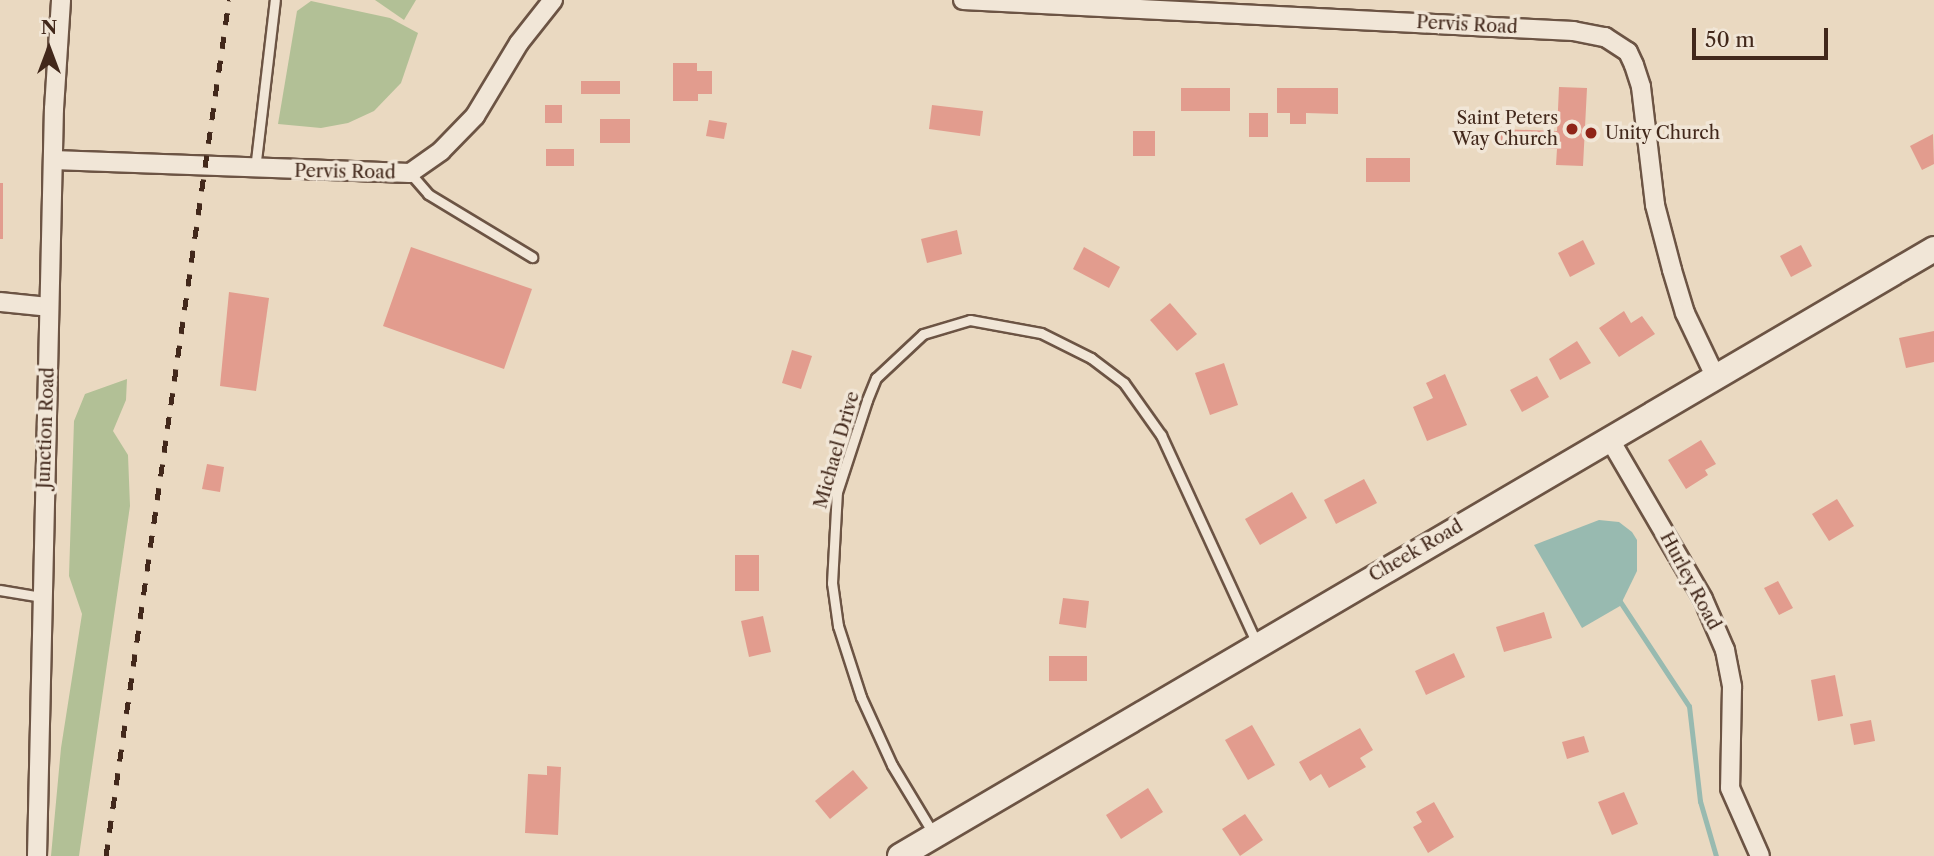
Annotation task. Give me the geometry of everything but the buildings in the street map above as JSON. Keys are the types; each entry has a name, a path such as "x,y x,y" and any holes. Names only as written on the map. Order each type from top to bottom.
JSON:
{"street":[{"name":"Junction Road","path":"37,856 53,160 61,0"},
{"name":"Pervis Road","path":"53,160 255,170 410,173 441,151 475,116 519,43 553,0"},
{"name":"Pervis Road","path":"963,0 1573,31 1605,37 1628,52 1634,65 1643,98 1655,205 1685,313 1715,376"},
{"name":"Cheek Road","path":"900,856 1934,249"},
{"path":"0,302 49,307"},
{"name":"Hurley Road","path":"1609,438 1703,599 1725,650 1732,687 1730,789 1760,856"}],"lane":[{"path":"255,170 275,0"},
{"path":"410,173 428,194 532,257"},
{"name":"Michael Drive","path":"934,835 892,765 861,697 838,626 832,583 837,492 867,400 876,378 923,334 970,320 1041,333 1091,358 1124,383 1161,435 1257,644"},
{"path":"0,590 42,597"}],"green space":[{"path":"375,0 416,0 404,20"},
{"path":"311,1 390,18 418,33 401,83 374,111 348,123 321,128 278,124 297,11"},
{"path":"127,379 126,400 113,431 128,455 130,506 79,856 51,856 61,748 82,614 69,576 74,421 85,394"}],"water":[{"path":"1599,520 1619,522 1632,532 1637,540 1637,571 1620,606 1582,628 1534,545"}],"waterway":[{"path":"1619,600 1689,706 1700,801 1716,856"}],"railway":[{"path":"106,856 229,0"}],"place":[{"name":"Saint Peters Way Church","path":"1572,129"},
{"name":"Unity Church","path":"1591,133"}]}
